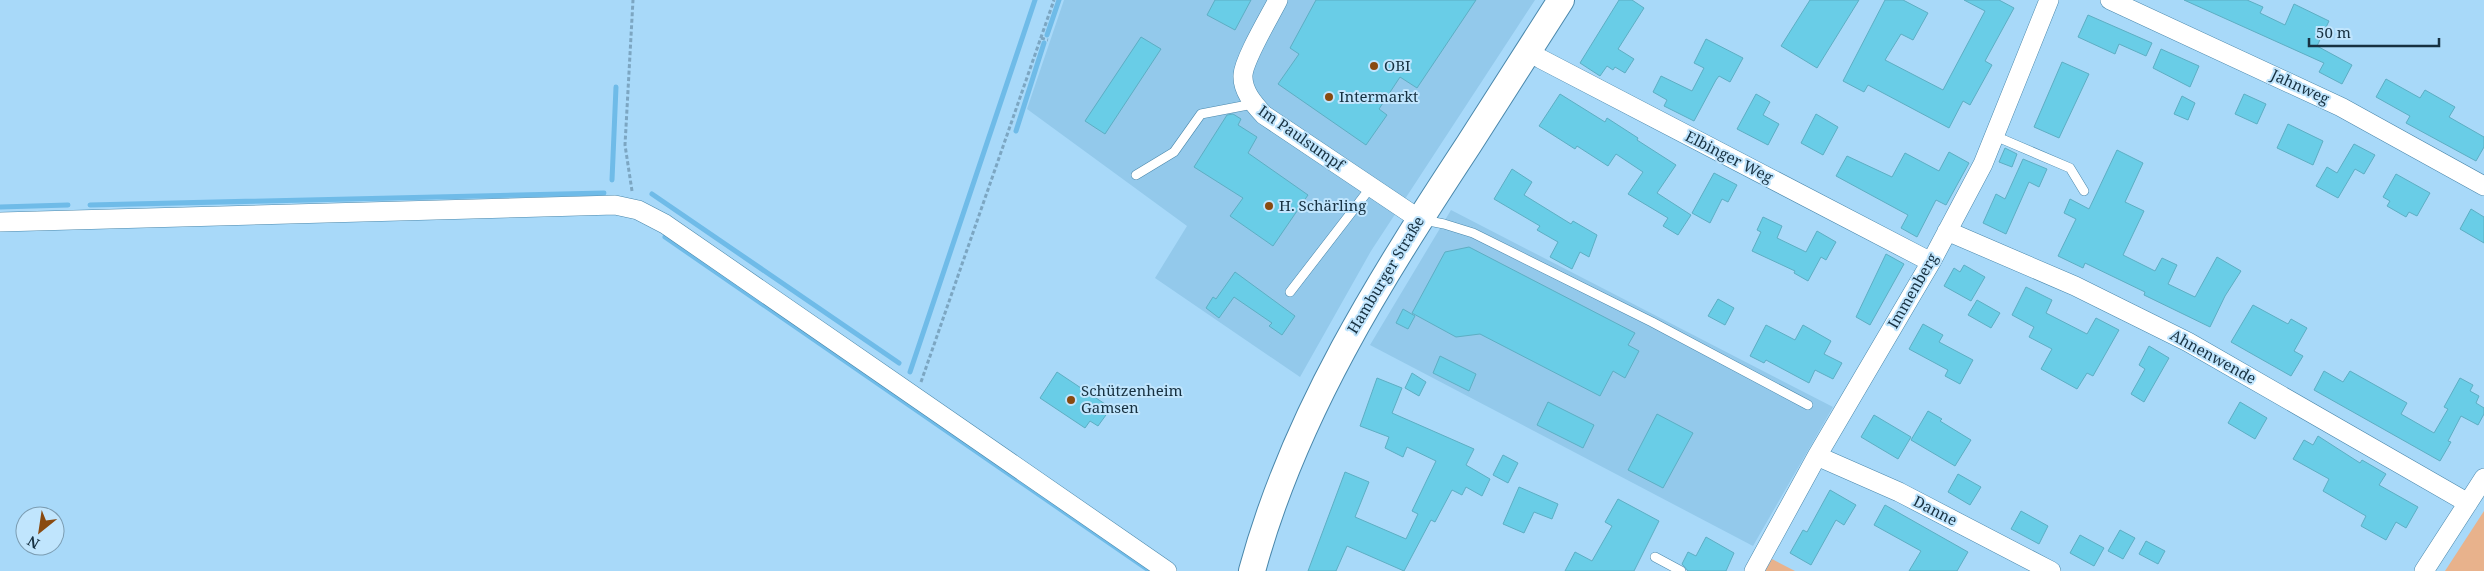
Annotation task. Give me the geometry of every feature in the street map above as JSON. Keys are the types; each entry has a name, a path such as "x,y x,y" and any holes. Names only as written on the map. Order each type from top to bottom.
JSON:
{"street":[{"name":"Im Paulsumpf","path":"1278,0 1243,74 1246,91 1253,104 1264,115 1419,219"},
{"name":"Hamburger Straße","path":"1252,571 1258,548 1306,423 1376,288 1561,0"},
{"name":"Immenberg","path":"1754,571 1816,456 1931,262 1982,164 2049,0"},
{"name":"Jahnweg","path":"2110,0 2341,107 2484,186"},
{"name":"Elbinger Weg","path":"1528,51 1931,262"},
{"path":"0,222 615,205 638,210 665,224 1167,571"},
{"name":"Ahnenwende","path":"1947,231 2075,286 2188,342 2468,503"},
{"name":"Danne","path":"1816,456 1898,492 2051,571"},
{"path":"2424,571 2484,478"}],"lane":[{"path":"1136,175 1174,152 1201,114 1253,104"},
{"path":"1994,136 2070,168 2084,190"},
{"path":"1290,292 1371,187"},
{"path":"1419,219 1473,233 1652,322 1808,405"},
{"path":"1655,557 1681,571"}],"path":[{"path":"633,0 625,145 629,180 638,210"},
{"path":"916,397 1054,0"},
{"path":"1042,38 1048,40"}],"shaded area":[{"path":"1064,0 1535,0 1371,251 1300,377 1155,278 1187,226 1027,109"},
{"path":"1451,210 1833,407 1753,546 1370,345"},
{"path":"2484,511 2484,571 2445,571"},
{"path":"1772,559 1795,571 1765,571"}],"building":[{"path":"1215,0 1251,0 1235,30 1207,15"},
{"name":"OBI","path":"1316,0 1476,0 1417,88 1400,77 1379,109 1387,115 1366,145 1278,84 1299,54 1290,48"},
{"path":"1619,0 1632,0 1644,8 1618,49 1634,59 1625,73 1615,67 1613,70 1607,66 1600,76 1580,63"},
{"path":"1810,0 1859,0 1817,68 1781,46"},
{"path":"1885,0 1903,0 1928,13 1913,40 1901,34 1885,60 1943,90 1985,11 1964,0 1999,0 2014,8 1985,61 1992,65 1970,105 1963,101 1949,128 1868,85 1864,92 1843,81"},
{"path":"2184,0 2247,0 2263,7 2260,13 2285,25 2294,4 2329,21 2317,46 2352,65 2342,84 2319,72 2324,63"},
{"path":"2088,15 2152,43 2146,56 2119,44 2115,54 2078,37"},
{"path":"1141,37 1161,49 1105,134 1085,121"},
{"path":"1706,39 1743,58 1730,82 1719,76 1694,121 1664,106 1667,100 1653,92 1661,76 1692,91 1704,68 1694,63"},
{"path":"2161,49 2199,66 2190,87 2153,68"},
{"path":"2062,62 2089,74 2059,138 2034,127"},
{"path":"2386,79 2420,98 2425,90 2455,107 2449,117 2484,137 2484,147 2476,161 2406,123 2410,116 2376,97"},
{"path":"1560,94 1605,122 1607,118 1676,165 1657,193 1691,215 1678,235 1663,226 1668,218 1628,194 1643,172 1616,154 1608,166 1577,146 1575,149 1539,126"},
{"path":"1756,94 1770,102 1763,115 1779,124 1768,145 1737,129"},
{"path":"2244,94 2266,104 2257,124 2235,114"},
{"path":"2182,96 2195,103 2188,120 2174,114"},
{"path":"1233,114 1241,119 1238,125 1257,137 1248,153 1308,195 1273,246 1230,216 1243,198 1194,167 1227,115"},
{"path":"1816,114 1838,127 1823,155 1801,143"},
{"path":"2288,124 2323,141 2313,165 2277,148"},
{"path":"2354,144 2375,155 2364,174 2355,169 2338,198 2316,186 2327,167 2337,173"},
{"path":"2005,148 2017,154 2012,167 1999,162"},
{"path":"2117,150 2143,163 2125,202 2144,211 2123,255 2155,271 2162,258 2177,265 2168,284 2195,297 2217,257 2241,271 2225,296 2210,327 2144,295 2145,292 2085,263 2083,268 2058,256 2076,219 2064,213 2070,199 2089,209"},
{"path":"1949,152 1969,163 1946,205 1936,200 1917,237 1901,228 1908,215 1836,176 1847,156 1892,177 1905,153 1939,171"},
{"path":"2023,159 2047,169 2039,187 2029,182 2006,234 1983,223 1996,194 2005,199"},
{"path":"1512,169 1532,182 1524,195 1571,224 1573,221 1597,235 1589,257 1580,252 1572,269 1550,257 1558,242 1537,230 1540,226 1494,199"},
{"path":"1714,173 1737,185 1728,202 1722,199 1710,223 1692,213"},
{"path":"2396,174 2430,193 2417,216 2409,212 2406,217 2387,206 2390,201 2383,197"},
{"path":"2471,209 2484,217 2484,243 2460,229"},
{"path":"1763,217 1782,226 1777,238 1806,252 1817,231 1836,242 1826,260 1821,257 1808,281 1794,273 1795,271 1752,251 1761,232 1757,230"},
{"path":"1469,247 1635,333 1628,345 1639,351 1625,378 1613,371 1600,396 1480,334 1456,337 1412,313 1445,252"},
{"path":"1886,254 1904,264 1870,325 1856,317"},
{"path":"1964,265 1985,277 1971,301 1944,286 1954,268 1960,272"},
{"path":"1235,272 1295,316 1282,335 1269,326 1272,323 1234,297 1219,318 1206,308 1213,297 1216,299"},
{"path":"2026,287 2052,300 2046,313 2087,334 2096,318 2119,330 2093,376 2087,373 2077,389 2041,369 2052,349 2029,337 2034,327 2012,315"},
{"path":"1718,299 1734,308 1725,325 1708,316"},
{"path":"1977,300 2000,313 1991,328 1968,315"},
{"path":"2253,305 2288,324 2291,319 2307,328 2294,351 2303,356 2291,376 2231,342"},
{"path":"1403,309 1415,316 1408,329 1396,323"},
{"path":"1923,324 1943,335 1939,342 1973,360 1960,384 1945,376 1948,370 1909,349"},
{"path":"1766,325 1795,340 1803,325 1831,341 1824,354 1842,363 1833,379 1815,370 1809,383 1766,360 1764,363 1750,356"},
{"path":"2149,346 2169,358 2144,402 2131,394 2145,369 2139,365"},
{"path":"1440,356 1476,374 1469,391 1433,373"},
{"path":"2324,371 2343,382 2350,371 2407,403 2401,414 2434,433 2448,409 2444,407 2460,378 2473,385 2470,391 2479,396 2476,403 2484,408 2484,414 2478,425 2461,416 2448,441 2451,442 2440,461 2314,390"},
{"name":"Schützenheim Gamsen","path":"1057,372 1111,408 1098,426 1090,421 1085,428 1040,398"},
{"path":"1412,373 1426,382 1419,396 1405,388"},
{"path":"1377,378 1402,388 1392,413 1474,449 1466,465 1490,479 1482,496 1466,487 1462,495 1452,490 1435,522 1431,520 1404,571 1347,546 1336,571 1308,571 1345,472 1369,482 1355,517 1406,539 1418,514 1412,511 1436,461 1407,447 1403,457 1385,448 1389,437 1360,426"},
{"path":"1548,402 1594,425 1583,448 1537,425"},
{"path":"2240,402 2267,418 2255,439 2228,423"},
{"path":"1928,411 1942,419 1940,421 1971,440 1955,466 1911,440"},
{"path":"1657,414 1693,433 1663,488 1628,470"},
{"path":"1874,415 1911,437 1898,459 1861,437"},
{"path":"2318,436 2360,463 2362,460 2386,474 2379,485 2418,507 2406,528 2396,522 2386,540 2361,526 2366,516 2323,491 2329,479 2293,459 2304,440 2313,445"},
{"path":"1503,455 1518,463 1508,483 1493,475"},
{"path":"1958,474 1981,487 1970,505 1948,492"},
{"path":"1519,487 1558,504 1552,519 1534,512 1524,533 1503,524"},
{"path":"1830,490 1856,505 1844,525 1836,520 1811,565 1790,553 1803,530 1807,532"},
{"path":"1618,499 1659,521 1634,571 1565,571 1575,552 1592,561 1612,526 1605,522"},
{"path":"1885,505 1968,552 1957,571 1909,571 1921,551 1874,525"},
{"path":"2021,511 2048,526 2039,544 2011,529"},
{"path":"2120,530 2135,538 2123,559 2108,551"},
{"path":"2080,535 2104,548 2094,566 2070,553"},
{"path":"1706,537 1734,553 1726,571 1688,571 1682,564 1688,552 1696,556"},
{"path":"2146,541 2165,551 2158,564 2139,554"}],"waterway":[{"path":"910,372 1035,0"},
{"path":"1047,35 1059,0"},
{"path":"1016,131 1044,43"},
{"path":"612,180 616,87"},
{"path":"90,205 604,193"},
{"path":"652,194 899,363"},
{"path":"0,207 68,205"},
{"path":"665,237 1150,571"}],"place":[{"name":"OBI","path":"1374,66"},
{"name":"Intermarkt","path":"1329,97"},
{"name":"H. Schärling","path":"1269,206"},
{"name":"Schützenheim Gamsen","path":"1071,400"}]}
